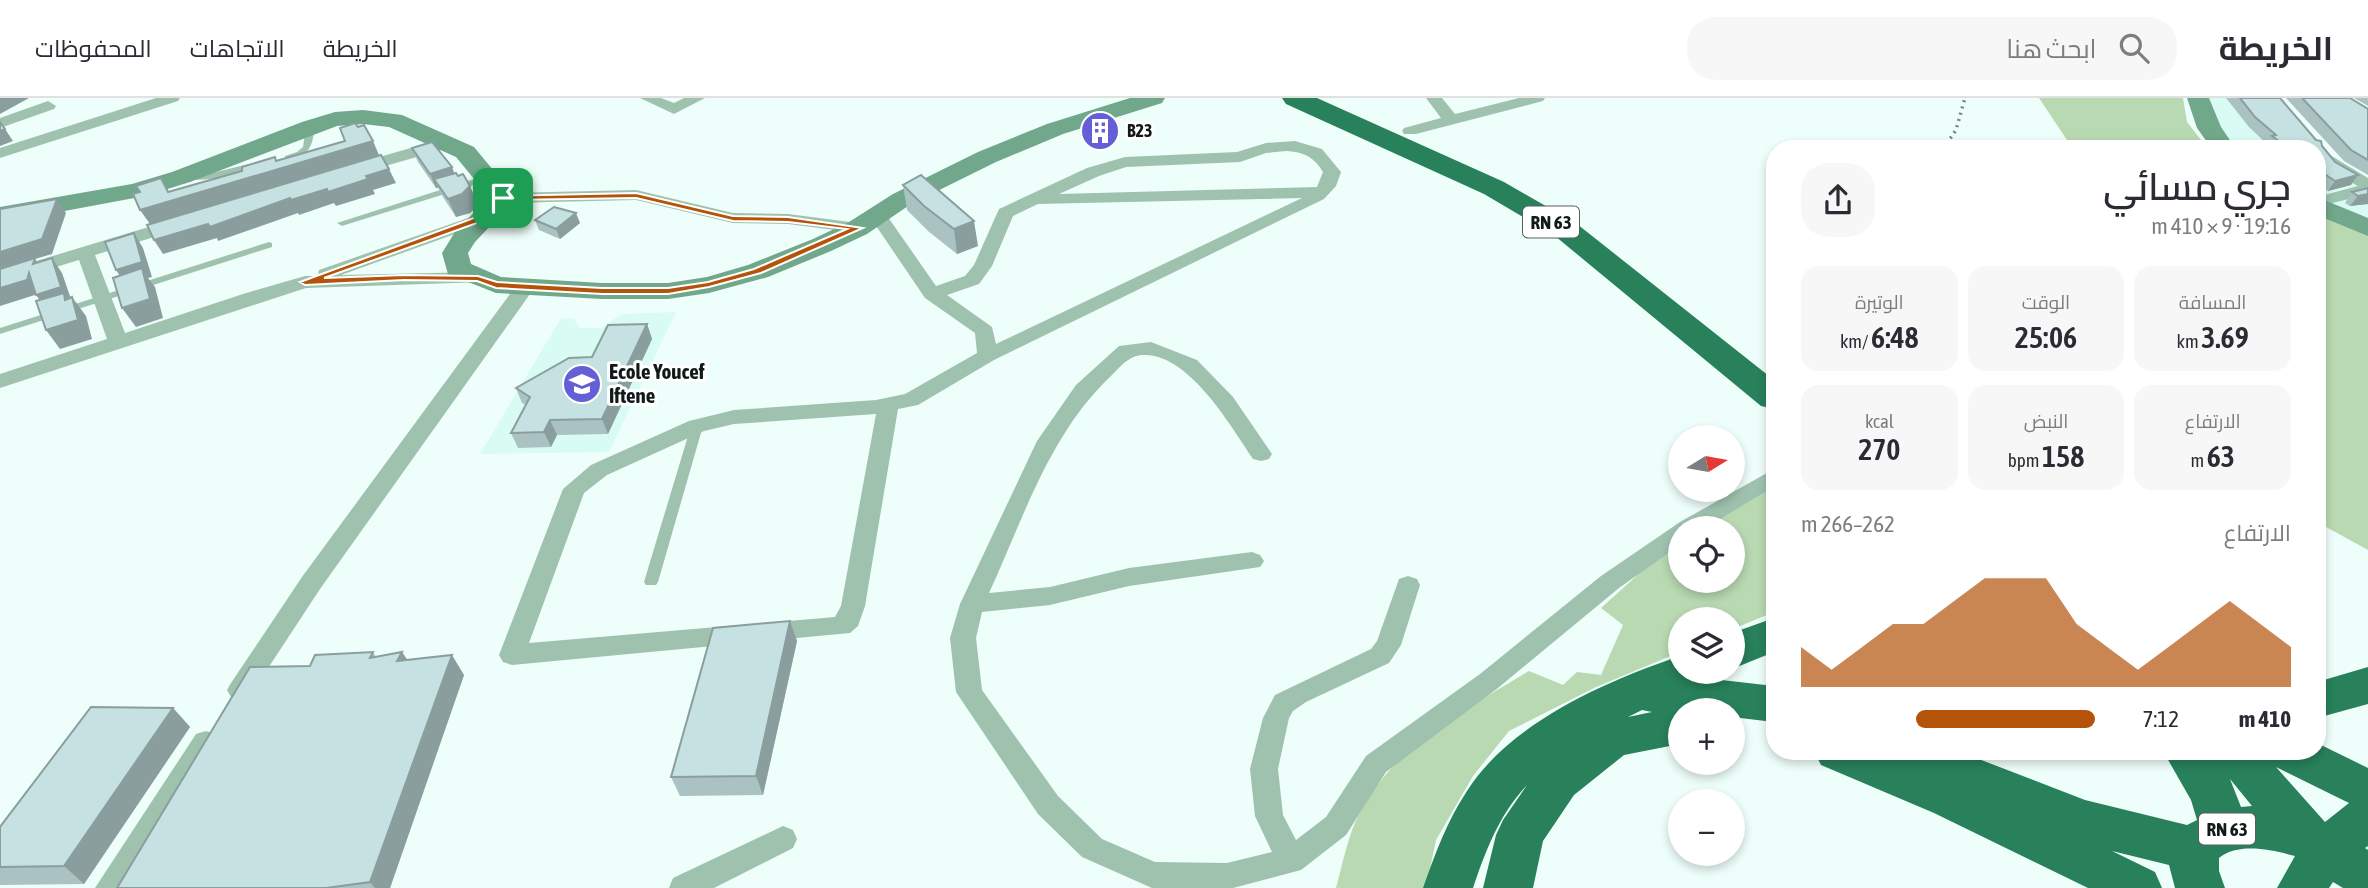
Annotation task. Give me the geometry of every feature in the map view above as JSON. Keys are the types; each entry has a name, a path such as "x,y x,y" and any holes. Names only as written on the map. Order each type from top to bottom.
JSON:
{"highway":[{"name":"RN 63","path":"1295,98 1494,188 1566,230 1766,392"},
{"name":"RN 63","path":"1334,98 1529,186 1572,210 1609,236 1766,362"},
{"path":"1745,646 1766,637"},
{"path":"1448,888 1458,850 1491,792 1538,744 1591,712 1668,679"},
{"path":"2326,698 2368,685"},
{"path":"1633,694 1699,695 1766,703"},
{"path":"1745,726 1766,730"},
{"path":"1508,888 1520,835 1557,781 1612,739 1668,727"},
{"path":"1860,760 2004,824 2137,888"},
{"path":"1932,760 2059,813 2114,832 2206,855"},
{"name":"RN 63","path":"2192,760 2213,794 2206,855 2279,830 2307,837"},
{"name":"RN 63","path":"2242,760 2307,837 2368,877"},
{"path":"2306,760 2368,790"},
{"path":"2302,888 2323,854 2368,816"}],"street":[{"path":"0,153 172,98"},
{"path":"648,98 674,109 697,98"},
{"path":"496,207 464,238 455,253 458,268 496,285 655,291 709,285 758,271 867,221 901,199 987,157 1055,129 1154,98"},
{"path":"1434,98 1451,120"},
{"path":"1410,131 1536,98"},
{"path":"2198,98 2209,128 2218,140"},
{"path":"0,122 48,106"},
{"path":"0,215 136,191 181,177 310,127 335,120 363,117 394,120 466,152 487,177 496,207"},
{"path":"338,175 445,143"},
{"path":"888,406 853,606 849,619 841,626 512,654 574,489 599,470 697,426 734,417 888,406 927,392 987,356 1323,192 1331,182 1332,172 1313,151 1298,147 1254,150 1240,158 1125,162 1093,172 1005,213 983,266 972,280 932,294"},
{"path":"2326,155 2336,167 2368,187"},
{"path":"2326,200 2368,187"},
{"path":"1032,201 1323,192"},
{"path":"0,381 305,282 496,207 636,195 733,218 867,221 932,294 985,331 987,356"},
{"path":"2326,207 2368,228"},
{"path":"0,278 192,219"},
{"path":"85,252 118,342"},
{"path":"305,282 478,278"},
{"path":"110,888 311,583 524,287"},
{"path":"1261,454 1226,402 1190,365 1151,348 1126,350 1083,390 1045,446 972,604 963,638 969,692 1048,805 1092,848 1153,875 1227,876 1291,861 1336,826 1376,764 1489,681 1628,569 1668,541"},
{"path":"1708,516 1766,482"},
{"path":"972,604 1050,596 1129,577 1252,561"},
{"path":"1291,861 1269,816 1264,769 1276,718 1284,703 1297,695 1380,656 1388,645 1408,584"},
{"path":"684,888 783,839"}],"lane":[{"path":"275,161 306,151 310,147 310,127"},
{"path":"181,177 216,175 263,164"},
{"path":"342,223 487,177"},
{"path":"0,331 269,245"},
{"path":"651,582 697,426"}],"path":[{"path":"1949,140 1956,130 1965,98"}],"shaded area":[{"path":"2205,98 2277,98 2313,140 2226,140"},
{"path":"2326,156 2334,165 2368,182 2368,217 2361,219 2326,203"},
{"name":"Ecole Youcef Iftene","path":"676,312 609,452 480,454 561,318 574,319 580,328 601,328 622,314"}],"green space":[{"path":"2039,98 2183,98 2187,122 2201,140 2067,140"},
{"path":"2326,216 2368,235 2368,550 2326,527"},
{"path":"1766,492 1766,615 1745,624 1745,607 1668,607 1668,657 1594,688 1509,731 1473,776 1436,840 1426,888 1336,888 1356,820 1376,787 1393,766 1435,730 1529,671 1563,685 1577,672 1601,675 1623,625 1601,608 1668,550 1668,593 1745,593 1745,516 1724,516"}],"building":[{"path":"2240,98 2280,98 2316,140 2278,140 2272,136 2276,135 2255,117"},
{"path":"2302,98 2350,98 2368,109 2368,160 2351,150"},
{"path":"355,123 358,127 364,125 373,141 140,210 133,194 140,192 136,186 161,178 168,192 242,171 242,167 275,157 276,161 345,141 340,128"},
{"path":"432,142 452,167 430,174 412,148"},
{"path":"2326,151 2335,162 2358,175 2335,181 2326,175"},
{"path":"381,155 389,169 328,192 327,189 291,200 290,198 210,227 208,224 154,240 147,225"},
{"path":"456,173 458,176 463,174 470,186 462,194 448,199 434,179"},
{"path":"921,175 974,221 954,229 924,206 903,185"},
{"path":"2368,188 2368,194 2358,196 2352,192"},
{"path":"57,199 42,239 0,252 0,209"},
{"path":"554,207 576,213 556,229 535,220"},
{"path":"134,233 142,262 116,270 105,242"},
{"path":"35,258 33,264 52,258 61,287 36,295 29,273 27,280 0,288 0,269"},
{"path":"142,268 150,299 122,308 113,278"},
{"path":"64,293 65,300 72,297 78,320 46,330 36,301"},
{"path":"647,324 602,419 550,420 544,432 511,433 530,397 516,388 569,358 592,357 608,325"},
{"path":"790,621 756,776 671,777 713,628"},
{"path":"373,652 370,658 402,652 397,661 452,655 370,882 326,888 117,888 250,667 310,666 315,655"},
{"path":"91,707 173,708 64,866 0,867 0,827"}],"place":[{"name":"B23","path":"1100,131"},
{"name":"Ecole Youcef Iftene","path":"582,384"}],"route":[{"path":"636,195 733,218 788,219 858,228 758,271 709,285 668,291 602,291 496,285 478,278 305,282 488,216 503,198 636,195"}]}
